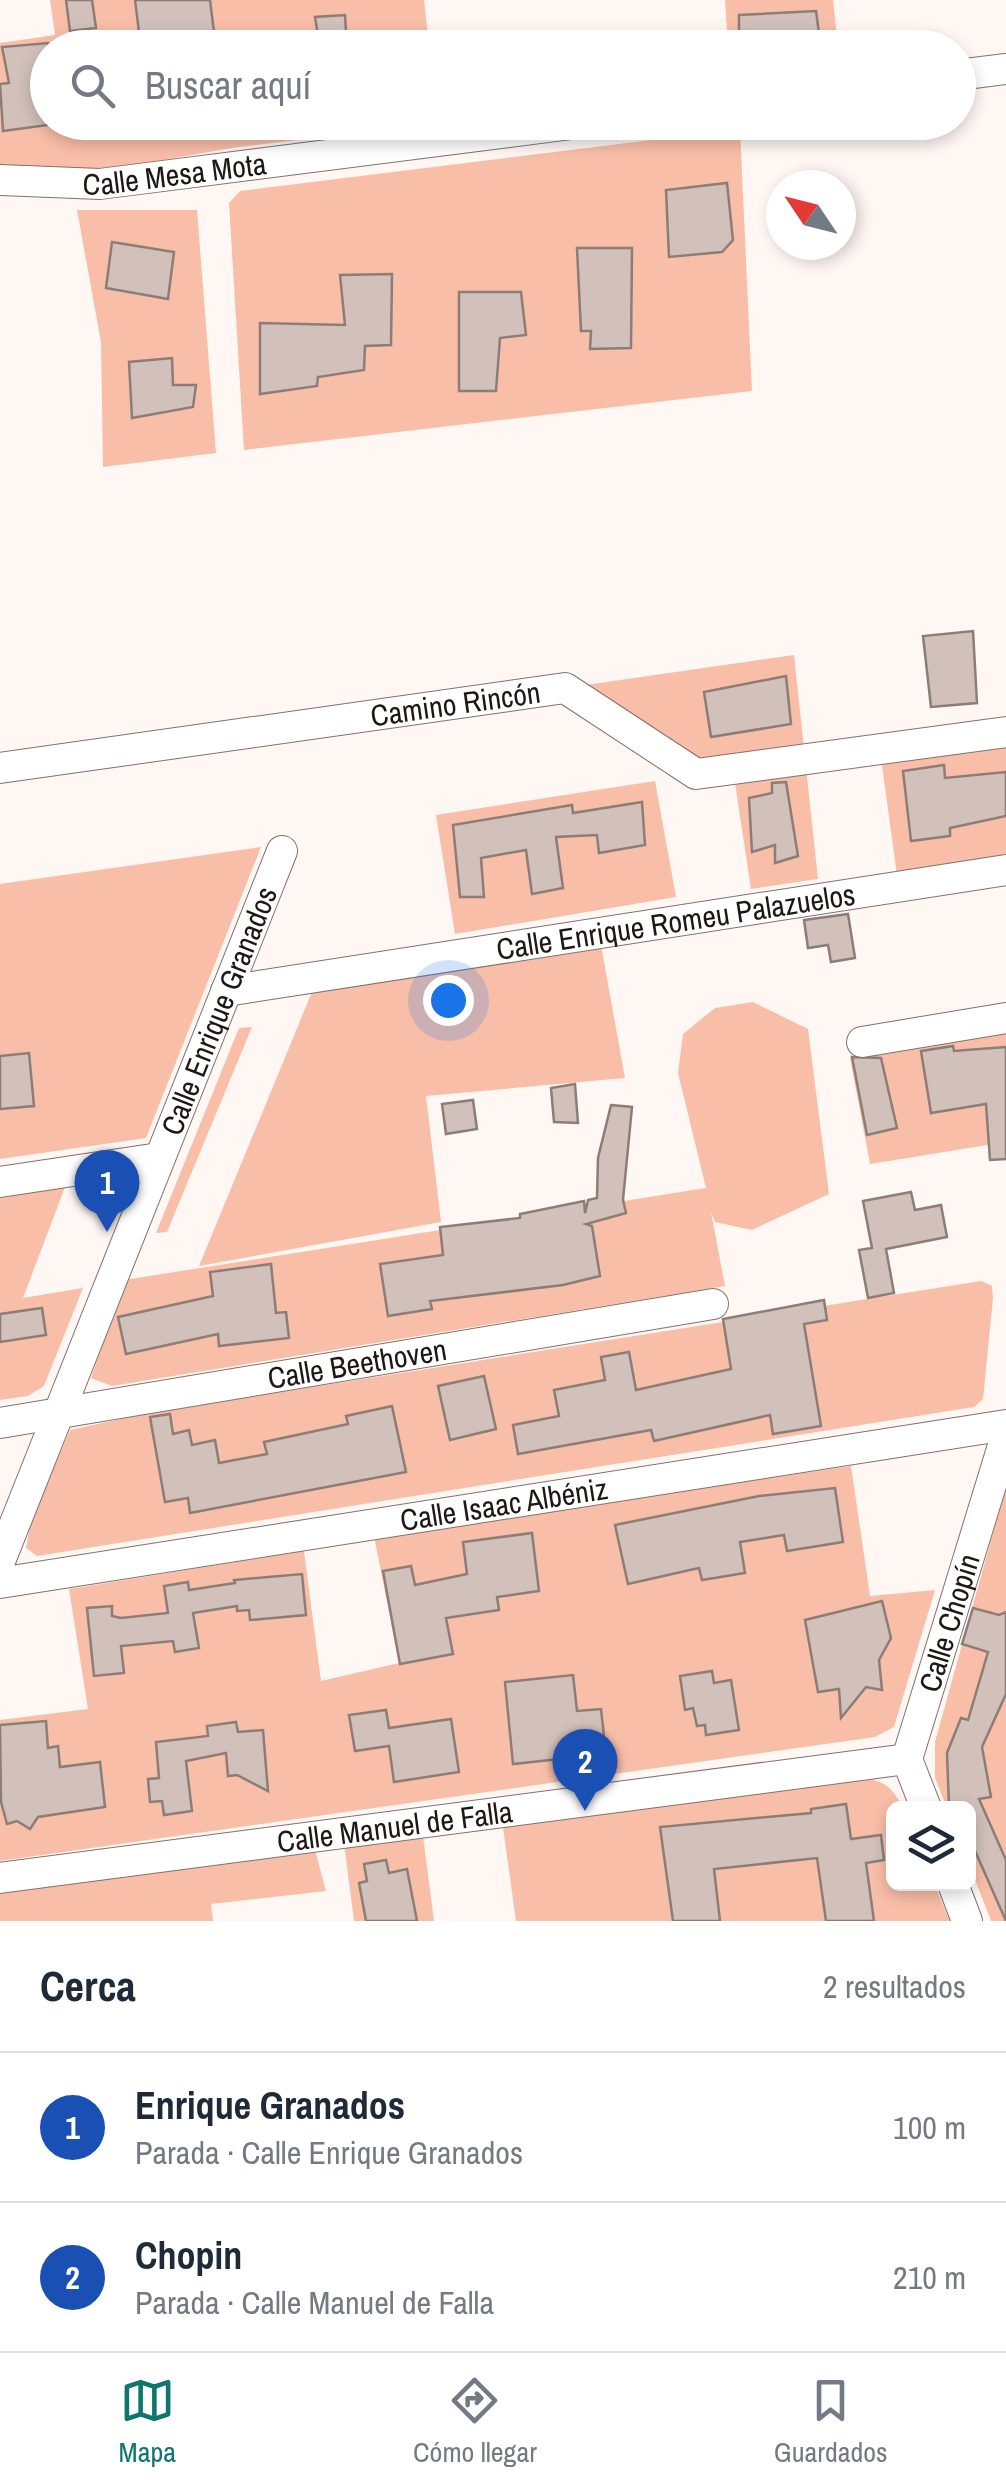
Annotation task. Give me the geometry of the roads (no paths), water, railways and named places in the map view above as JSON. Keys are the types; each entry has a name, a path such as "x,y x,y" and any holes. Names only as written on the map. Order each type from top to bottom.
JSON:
{"street":[{"path":"976,73 1006,69"},
{"name":"Calle Mesa Mota","path":"0,180 100,184 446,140"},
{"name":"Camino Rincón","path":"0,768 565,688 696,774 1006,732"},
{"name":"Calle Enrique Granados","path":"0,1561 282,852"},
{"name":"Calle Enrique Romeu Palazuelos","path":"226,992 1006,870"},
{"path":"862,1042 1006,1018"},
{"path":"0,1182 160,1158"},
{"name":"Calle Beethoven","path":"0,1422 713,1304"},
{"name":"Calle Isaac Albéniz","path":"0,1583 1006,1425"},
{"name":"Calle Chopín","path":"907,1759 1006,1436"},
{"path":"907,1759 923,1801"},
{"name":"Calle Manuel de Falla","path":"0,1878 907,1759"},
{"path":"957,1891 968,1921"}],"place":[{"name":"Enrique Granados","path":"107,1232"},
{"name":"Chopin","path":"585,1811"}]}
